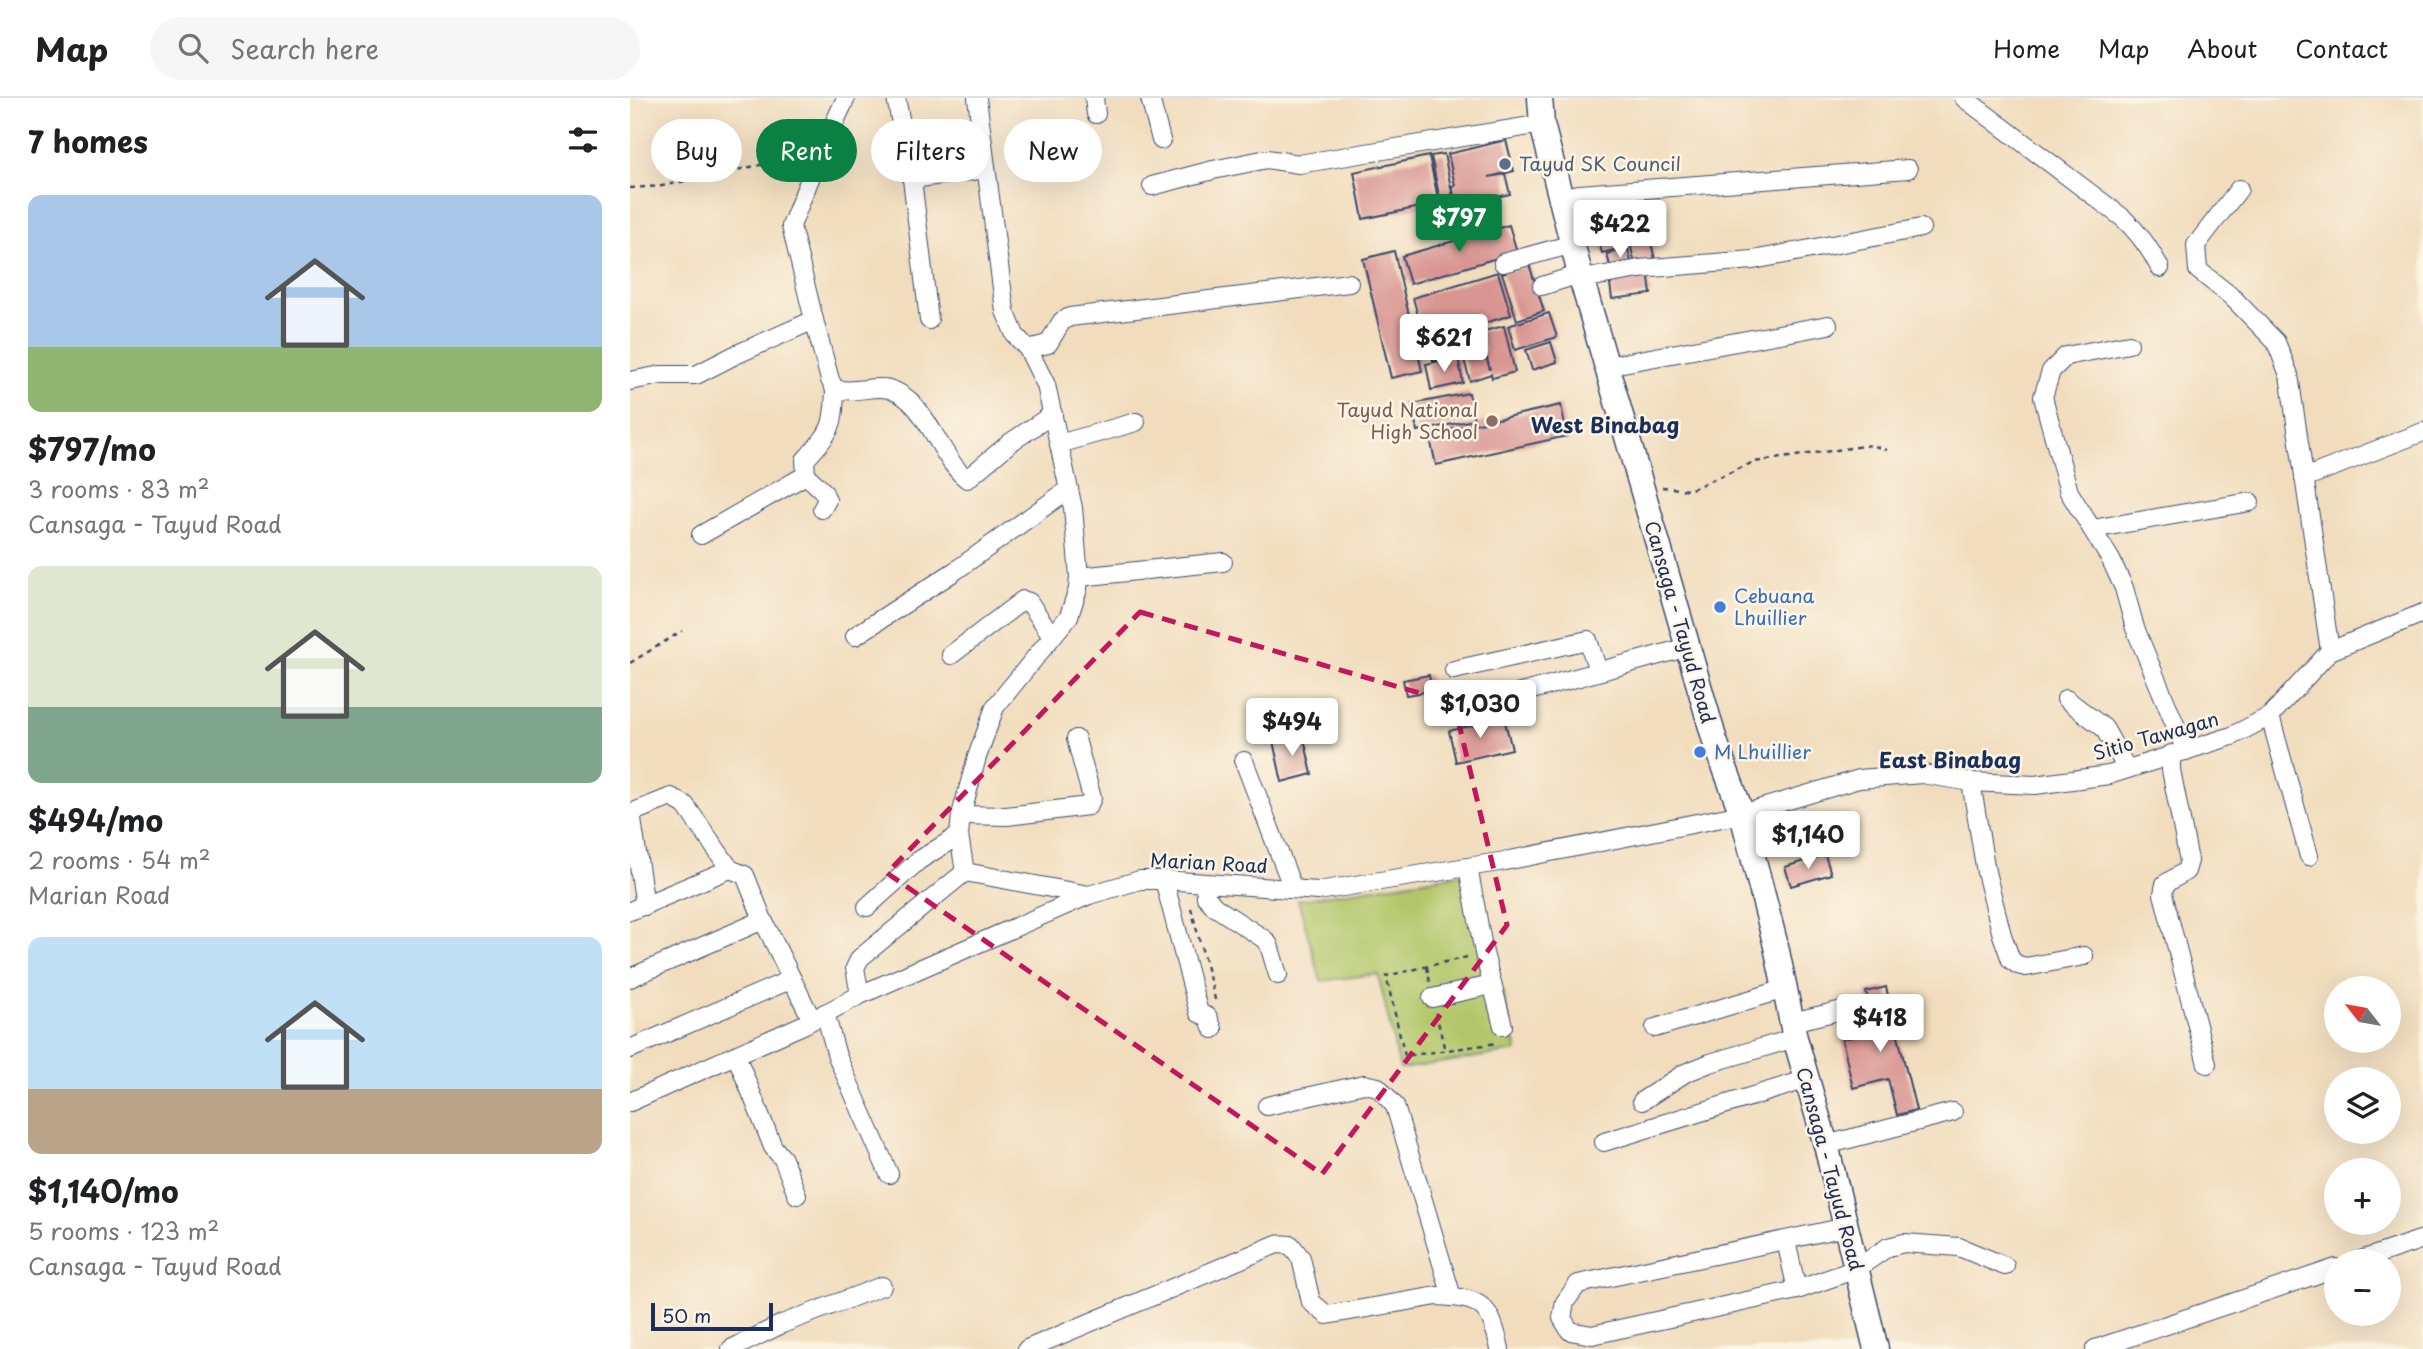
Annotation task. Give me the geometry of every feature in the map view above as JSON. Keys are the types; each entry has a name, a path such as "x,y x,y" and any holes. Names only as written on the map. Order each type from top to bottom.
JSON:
{"highway":[{"name":"Cansaga - Tayud Road","path":"1540,98 1542,124 1581,276 1715,741 1742,814 1793,1030 1826,1145 1876,1349"}],"street":[{"path":"836,119 846,98"},
{"path":"896,98 900,119"},
{"path":"978,98 980,119"},
{"path":"1150,98 1161,140"},
{"path":"1964,98 2123,218 2138,233 2160,268"},
{"path":"1152,186 1267,159 1299,164 1542,124"},
{"path":"1561,197 1908,169"},
{"path":"809,182 791,226 830,380 835,389 834,420 826,436 805,460 806,474 823,491 827,500 822,509"},
{"path":"912,182 929,320"},
{"path":"965,872 959,835 961,815 977,757 995,707 1069,616 1079,577 1078,543 1069,489 1046,385 1028,349 1015,335 1005,311 988,182"},
{"path":"2239,189 2196,245 2198,270 2232,297 2276,342 2289,374 2330,651"},
{"path":"1542,286 1581,276 1754,260 1921,229"},
{"path":"1503,263 1573,244"},
{"path":"1028,349 1048,344 1062,321 1070,317 1349,283"},
{"path":"630,381 661,375 696,375 814,320"},
{"path":"1607,366 1828,326"},
{"path":"2129,344 2066,356 2051,372 2043,397 2069,492 2111,560 2124,588 2178,753 2171,770 2189,861 2186,871 2165,884 2163,894 2207,1064"},
{"path":"835,389 846,392 888,388 901,395 914,406 956,470 967,479 1011,442 1053,414"},
{"path":"1059,444 1136,422"},
{"path":"2304,478 2423,432"},
{"path":"701,535 806,474"},
{"path":"855,636 955,571 1069,489"},
{"path":"2092,529 2250,502"},
{"path":"1079,577 1223,562"},
{"path":"951,655 1023,600 1029,602 1052,636"},
{"name":"Sitio Tawagan","path":"1742,814 1859,779 1922,774 1971,782 2035,785 2109,775 2232,736 2270,716 2330,651 2423,614"},
{"path":"1454,670 1588,640 1598,671"},
{"path":"1503,698 1688,647"},
{"path":"2066,699 2104,729 2127,769"},
{"path":"2270,716 2309,856"},
{"path":"961,815 1007,816 1088,806 1092,798 1076,739"},
{"path":"1244,761 1293,889"},
{"path":"1971,782 1986,872 2011,960 2026,967 2084,956"},
{"path":"730,869 637,909 631,813 671,797 679,800 685,804 730,869 745,875 762,920 792,979 818,1016 889,1174"},
{"name":"Marian Road","path":"635,1099 736,1055 860,995 1089,895 1140,880 1318,891 1468,867 1742,814"},
{"path":"867,907 918,861 959,835"},
{"path":"1468,867 1503,1026"},
{"path":"860,995 855,968 860,958 965,872 1089,895"},
{"path":"1164,880 1207,1020"},
{"path":"1205,883 1206,897 1215,907 1265,939 1278,975"},
{"path":"630,978 762,920"},
{"path":"630,1049 792,979"},
{"path":"1433,998 1492,985"},
{"path":"1655,1028 1785,989"},
{"path":"1642,1101 1685,1073 1851,1008"},
{"path":"736,1055 773,1147 783,1159 797,1195"},
{"path":"1604,1142 1808,1079"},
{"path":"630,1081 635,1099"},
{"path":"1267,1106 1364,1084 1378,1087 1395,1107 1452,1297"},
{"path":"1826,1145 1953,1112"},
{"path":"1846,1227 1578,1284 1565,1302 1562,1318 1570,1331 1592,1335 1797,1290 1856,1269 1888,1247 1904,1243 1959,1247 2006,1266"},
{"path":"2393,1249 2423,1239"},
{"path":"1786,1241 1797,1290"},
{"path":"1027,1349 1071,1328 1277,1244 1291,1245 1301,1258 1311,1302 1327,1315 1437,1296 1452,1297 1479,1303 1493,1319 1500,1349"},
{"path":"2095,1349 2324,1272"},
{"path":"731,1349 782,1324 881,1286"}],"path":[{"path":"630,188 662,186 756,165"},
{"path":"1641,486 1689,489 1754,463 1871,445 1887,450"},
{"path":"630,663 682,631"},
{"path":"1185,881 1216,1000 1215,1011 1207,1020"}],"highlighted area":[{"path":"1140,612 1454,703 1507,925 1322,1174 887,873"}],"green space":[{"path":"1474,872 1517,1051 1400,1069 1378,974 1321,981 1298,900"}],"building":[{"path":"1506,140 1514,171 1489,177 1505,174 1510,194 1456,206 1452,186 1455,185 1448,154"},
{"path":"1444,154 1454,202 1441,205 1431,156"},
{"path":"1429,156 1439,203 1363,219 1354,172"},
{"path":"1509,225 1517,252 1410,284 1402,256"},
{"path":"1649,234 1656,264 1636,268 1629,239"},
{"path":"1626,236 1629,246 1602,253 1599,243"},
{"path":"1628,249 1632,265 1611,270 1607,254"},
{"path":"1394,251 1422,371 1391,378 1363,259"},
{"path":"1529,264 1544,311 1517,320 1502,273"},
{"path":"1648,271 1651,294 1612,299 1609,276"},
{"path":"1498,272 1511,315 1425,341 1413,298"},
{"path":"1549,313 1557,337 1515,350 1508,326"},
{"path":"1504,326 1515,372 1492,378 1491,374 1470,381 1463,356 1484,350 1490,370 1480,332"},
{"path":"1457,335 1462,353 1433,361 1428,343"},
{"path":"1551,342 1557,362 1532,370 1526,350"},
{"path":"1458,357 1463,383 1431,390 1426,364"},
{"path":"1469,393 1474,420 1417,431 1412,404"},
{"path":"1561,405 1567,436 1436,465 1429,434"},
{"path":"1429,675 1432,691 1406,695 1403,680"},
{"path":"1504,718 1512,749 1456,762 1449,731"},
{"path":"1303,734 1312,774 1282,782 1273,741"},
{"path":"1825,855 1831,874 1791,886 1785,867"},
{"path":"1886,987 1916,1110 1897,1115 1888,1079 1853,1088 1842,1039 1876,1031 1866,992"}],"place":[{"name":"Tayud SK Council","path":"1505,164"},
{"name":"Tayud National High School","path":"1492,421"},
{"name":"Cebuana Lhuillier","path":"1720,607"},
{"name":"M Lhuillier","path":"1700,752"}],"district":[{"name":"West Binabag","path":"1605,426"},
{"name":"East Binabag","path":"1950,761"}]}
